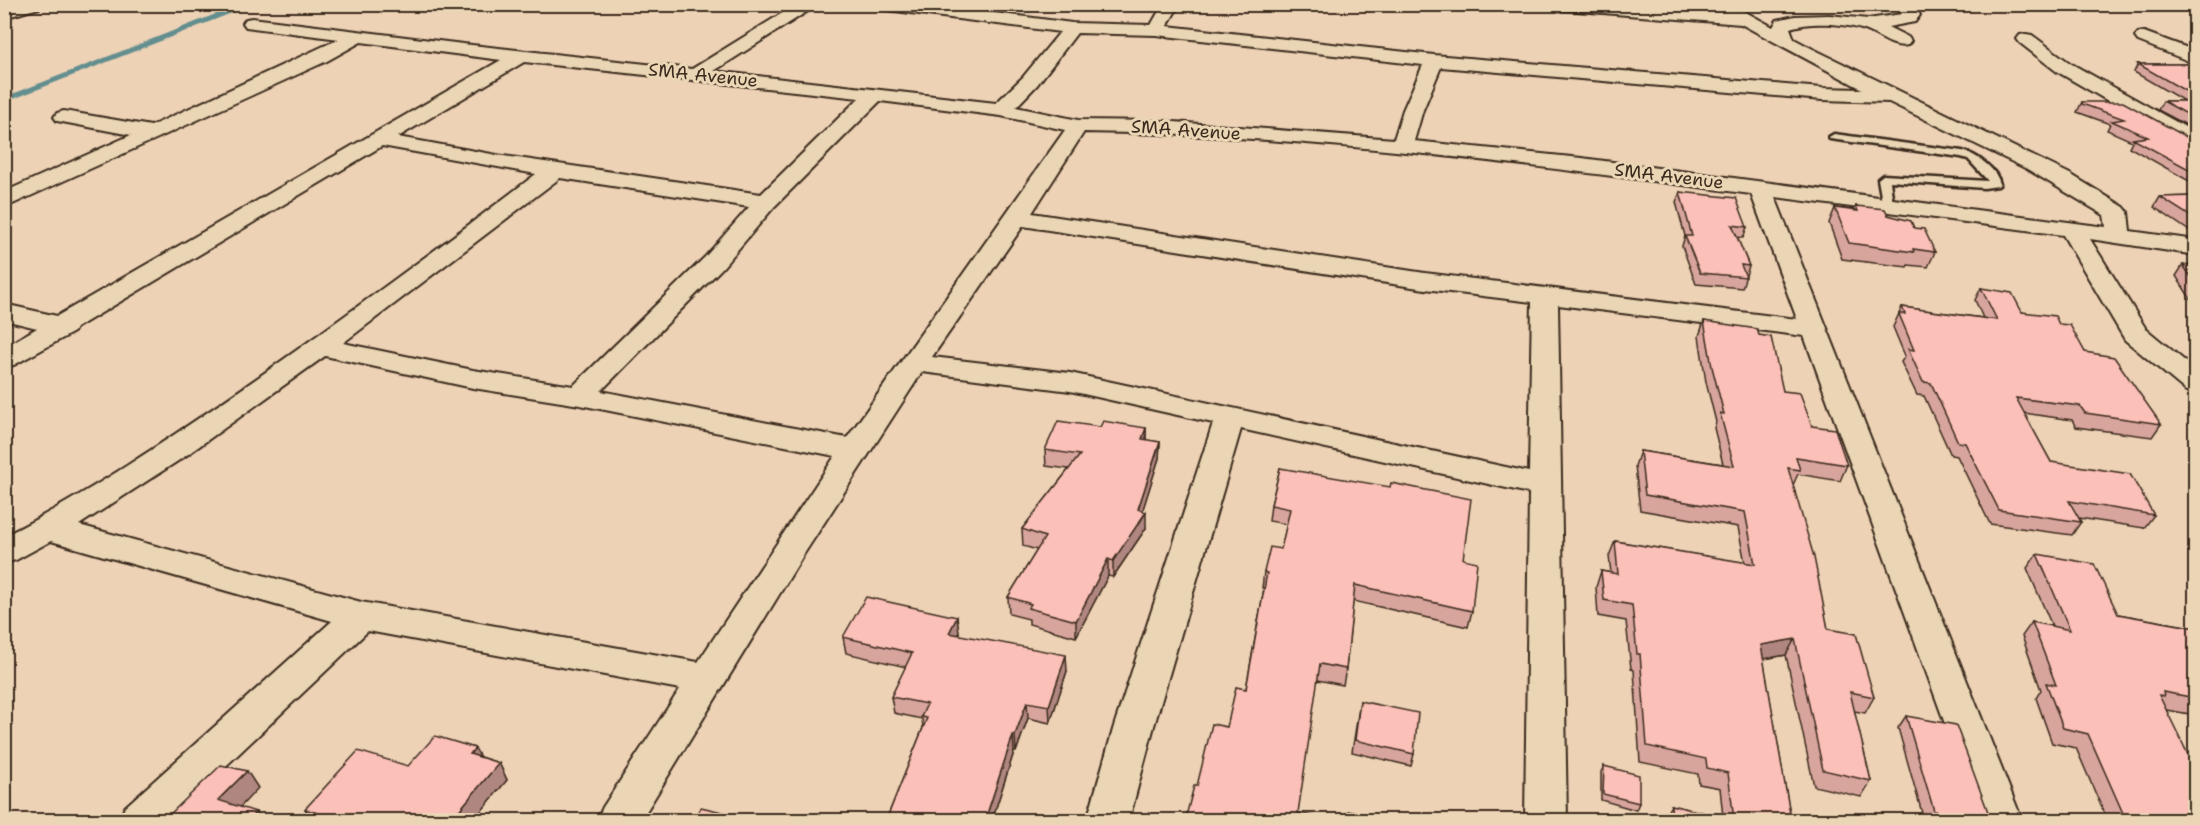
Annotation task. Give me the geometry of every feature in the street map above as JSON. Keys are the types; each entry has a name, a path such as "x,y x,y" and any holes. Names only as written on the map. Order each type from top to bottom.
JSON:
{"street":[{"path":"4,13 33,4"},
{"path":"695,75 811,4"},
{"path":"879,4 996,11 1072,28 1156,30 1434,61 1822,94 1891,96"},
{"path":"1156,30 1172,4"},
{"path":"1552,4 1746,20"},
{"path":"1718,4 1891,96 1977,135 2088,193 2116,212 2119,238"},
{"path":"1871,24 1909,18 1911,15 1906,8"},
{"path":"1786,41 1781,28 1789,21 1849,20 1871,24 1902,41"},
{"name":"SMA Avenue","path":"252,22 521,56 875,94 1001,110 1078,126 1161,127 1402,146 1582,165 2072,229 2196,248"},
{"path":"1001,110 1030,81 1072,28"},
{"path":"4,201 320,57 357,37"},
{"path":"2145,37 2196,58"},
{"path":"2026,39 2063,67 2196,142"},
{"path":"4,359 382,140 521,56"},
{"path":"1402,146 1413,110 1434,61"},
{"path":"580,396 714,262 766,202 875,94"},
{"path":"64,117 153,133"},
{"path":"618,820 856,450 1018,218 1078,126"},
{"path":"382,140 555,171 766,202"},
{"path":"4,552 50,529 201,431 320,346 555,171"},
{"path":"1760,188 2001,820"},
{"path":"1018,218 1414,279 1815,329"},
{"path":"2072,229 2135,334 2196,385"},
{"path":"1545,296 1546,820"},
{"path":"4,312 64,326"},
{"path":"320,346 473,379 580,396 856,450"},
{"path":"915,363 1070,382 1545,486"},
{"path":"1108,820 1134,726 1230,416"},
{"path":"50,529 361,616 708,679"},
{"path":"140,820 361,616"}],"lane":[{"path":"1834,137 1962,154 1972,157 1994,180 1995,184 1887,177 1884,179 1887,205"}],"building":[{"path":"2138,64 2196,64 2196,97"},
{"path":"2163,101 2196,101 2196,119"},
{"path":"2082,102 2123,102 2196,141 2196,173 2133,139 2148,137 2112,121 2124,119 2082,104"},
{"path":"1680,192 1736,198 1747,227 1732,225 1749,266 1741,265 1746,277 1700,273 1685,236 1692,236"},
{"path":"2196,196 2196,220 2160,197"},
{"path":"1856,206 1885,209 1888,215 1911,221 1914,228 1924,229 1935,252 1913,249 1914,252 1849,243 1835,208 1858,211"},
{"path":"2191,261 2196,262 2196,284 2183,265 2194,267"},
{"path":"1981,288 2012,293 2022,312 2055,316 2059,324 2070,325 2085,352 2114,357 2161,424 2085,413 2080,406 2016,398 2051,462 2130,474 2154,515 2069,501 2081,522 1999,510 1965,443 1958,442 1931,383 1923,382 1908,349 1914,350 1899,314 1905,314 1902,307 1997,320"},
{"path":"1704,321 1757,329 1759,335 1771,337 1783,391 1800,393 1812,426 1835,429 1847,465 1796,457 1800,470 1788,468 1814,557 1828,629 1856,634 1874,697 1850,692 1871,781 1823,770 1795,639 1761,645 1790,814 1822,820 1734,820 1728,773 1707,768 1706,759 1647,746 1640,654 1637,654 1632,605 1604,600 1601,571 1618,574 1615,541 1755,564 1745,512 1645,495 1640,451 1734,466 1720,413 1724,414 1712,367"},
{"path":"1058,421 1100,427 1103,421 1146,428 1142,439 1160,442 1138,509 1146,512 1113,561 1108,559 1076,621 1028,608 1031,604 1008,597 1045,537 1022,529 1080,455 1045,450"},
{"path":"1280,468 1390,487 1391,483 1471,499 1463,559 1477,562 1472,611 1355,585 1346,669 1320,664 1298,813 1331,820 1185,820 1194,786 1197,786 1212,724 1227,727 1236,687 1246,689 1270,547 1281,549 1290,509 1271,505"},
{"path":"2037,554 2094,564 2118,614 2196,628 2196,698 2163,692 2164,696 2159,695 2196,771 2196,820 2126,820 2088,734 2063,728 2046,683 2056,685 2032,622 2070,630"},
{"path":"866,597 957,617 949,633 1066,655 1049,706 1027,702 1015,735 1013,735 985,820 887,818 927,718 921,717 927,704 891,697 912,653 843,637"},
{"path":"1360,701 1418,713 1414,754 1355,740"},
{"path":"1906,716 1956,725 1991,820 1978,820 1934,811"},
{"path":"435,736 475,748 470,754 499,763 451,820 323,820 327,816 305,809 358,751 408,766"},
{"path":"221,765 247,771 218,800 256,812 248,820 164,820"},
{"path":"1604,766 1639,775 1639,803 1603,794"},
{"path":"1671,805 1734,820 1672,820"},
{"path":"701,807 756,820 693,820"},
{"path":"1348,811 1389,820 1347,820"}],"waterway":[{"path":"4,100 248,4"}]}
